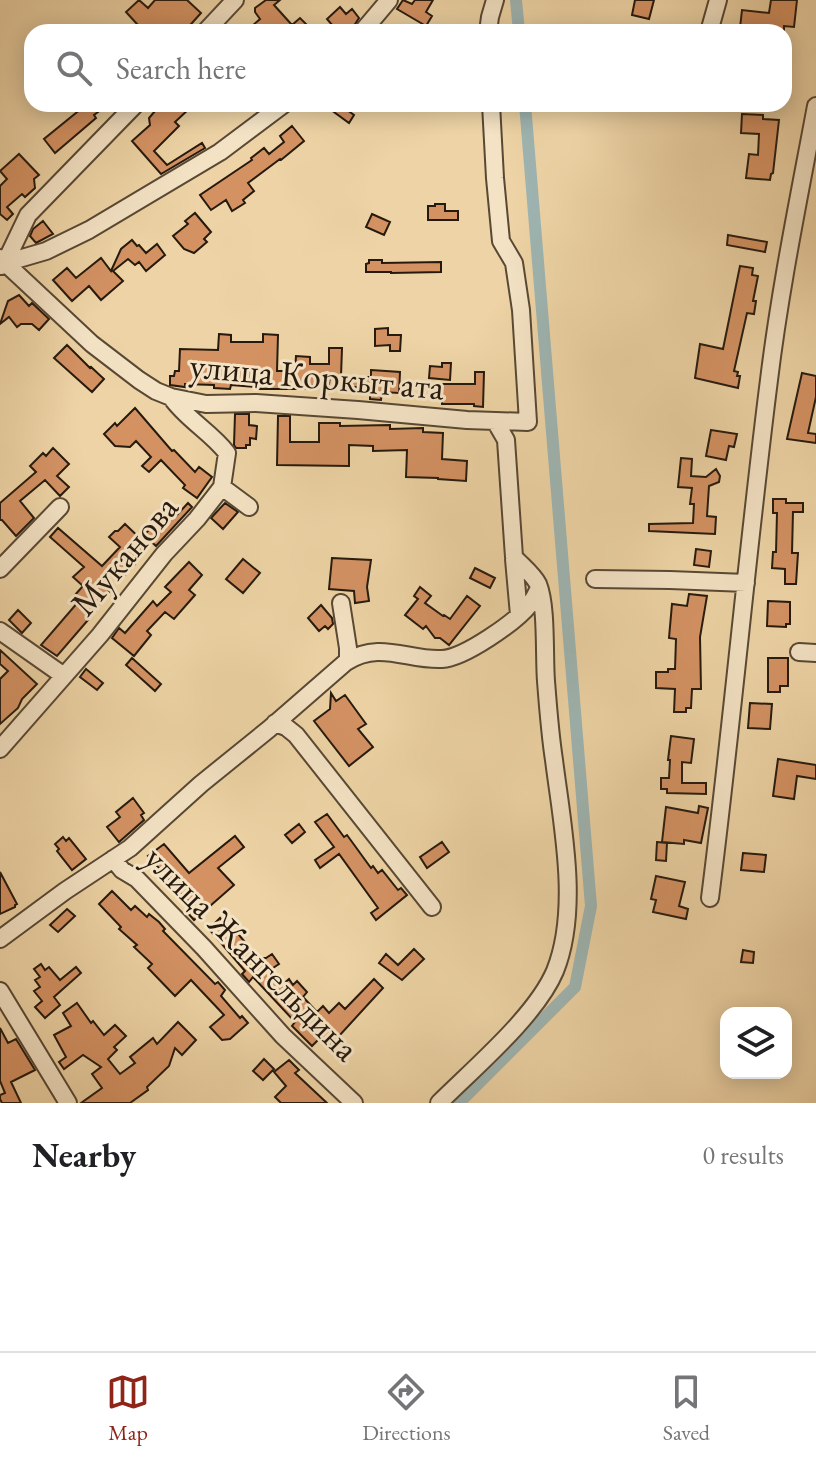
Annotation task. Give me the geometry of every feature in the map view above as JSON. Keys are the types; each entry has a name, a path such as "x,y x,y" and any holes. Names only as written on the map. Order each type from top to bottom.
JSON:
{"street":[{"path":"212,24 235,0"},
{"path":"369,24 389,0"},
{"path":"489,24 495,0"},
{"path":"711,24 718,0"},
{"path":"710,898 769,378 816,106"},
{"path":"2,263 28,215 128,112"},
{"path":"2,263 46,251 89,230 220,152 273,112"},
{"name":"улица Коркыт ата","path":"2,263 92,344 139,380 171,397 206,404 256,403 528,422 521,310 514,263 501,241 491,112"},
{"name":"Муканова","path":"0,749 100,635 222,487 227,453 171,397"},
{"path":"495,421 506,440 519,615"},
{"path":"222,487 249,507"},
{"path":"0,569 60,507"},
{"path":"439,1103 514,1028 541,996 561,952 567,910 567,882 546,682 542,600 537,581 514,557"},
{"path":"595,579 746,583"},
{"path":"0,939 130,848 201,784 359,653 403,653 441,659 454,657 496,633 519,615 533,601 539,588"},
{"path":"341,603 348,661"},
{"path":"0,631 64,676"},
{"path":"275,723 296,735 432,907"},
{"name":"улица Жангельдина","path":"113,859 122,870 137,879 204,948 283,1036 349,1098"},
{"path":"0,991 68,1103"}],"building":[{"path":"139,0 148,8 155,0 187,0 201,13 191,24 137,24 126,12"},
{"path":"266,0 280,0 274,5 291,24 254,24 260,19 255,8"},
{"path":"403,0 412,4 415,0 433,0 426,12 432,16 427,24 397,9"},
{"path":"635,0 654,0 649,19 632,15"},
{"path":"771,0 797,0 794,27 792,24 740,24 742,10 769,13"},
{"path":"340,7 346,14 352,9 359,18 355,24 331,24 327,19"},
{"path":"77,112 98,112 94,115 96,118 55,153 44,139"},
{"path":"154,112 186,112 175,122 179,126 154,151 167,165 202,143 205,148 161,174 132,141 150,125 149,118"},
{"path":"334,112 350,112 354,115 349,123"},
{"path":"742,114 779,120 770,180 746,178 749,154 758,155 759,134 741,133"},
{"path":"292,126 304,141 248,183 254,191 243,200 245,203 232,211 226,200 211,210 200,195 252,160 264,148 269,154 284,142 280,136"},
{"path":"19,154 39,175 34,179 35,188 7,207 13,214 7,220 0,214 0,186 7,179 0,171"},
{"path":"445,204 445,211 458,211 458,220 428,220 428,206"},
{"path":"195,213 211,232 204,239 207,242 194,253 184,249 173,236 188,224 185,221"},
{"path":"372,214 390,222 384,235 366,227"},
{"path":"43,221 53,234 36,243 30,236"},
{"path":"728,235 767,242 765,252 727,245"},
{"path":"132,240 146,253 157,244 165,255 146,271 139,262 135,265 128,259 113,271 123,281 101,300 89,286 72,301 53,280 67,268 76,278 101,258 111,271 121,249"},
{"path":"369,260 382,260 382,263 441,262 441,272 366,272"},
{"path":"740,266 753,268 752,275 758,276 754,314 747,313 734,371 740,376 738,388 695,378 700,344 723,349"},
{"path":"19,295 49,319 39,330 32,324 17,327 9,317 0,324 8,301"},
{"path":"388,328 388,335 401,335 400,351 390,351 390,345 375,346 375,329"},
{"path":"219,334 231,335 231,342 263,342 263,334 278,335 277,371 295,371 296,356 310,357 310,364 329,364 329,348 342,348 341,376 330,376 329,385 308,385 308,389 170,385 170,376 179,371 180,349 218,350"},
{"path":"67,345 104,379 92,392 54,358"},
{"path":"442,363 451,363 450,380 429,378 430,366 442,367"},
{"path":"371,370 400,372 399,393 382,392 381,400 370,399 370,394 356,393 356,387 352,387 352,377 371,377"},
{"path":"475,372 484,372 483,407 442,404 442,384 475,384"},
{"path":"802,373 816,376 816,397 808,433 816,434 816,443 787,439"},
{"path":"135,408 172,451 195,472 199,467 212,477 197,498 183,488 185,485 161,460 149,472 142,466 151,457 136,441 130,447 115,446 104,434"},
{"path":"235,414 249,414 249,425 257,426 256,439 250,438 250,445 246,448 236,448 234,445"},
{"path":"278,416 290,416 290,442 319,442 319,423 340,423 340,426 390,425 390,429 423,428 423,432 443,433 442,459 467,461 466,481 406,477 407,450 373,451 373,446 349,445 349,466 277,465"},
{"path":"711,430 737,434 734,447 729,446 726,460 706,456"},
{"path":"53,448 69,464 57,476 69,487 60,496 45,480 20,501 34,518 16,536 0,520 0,503 36,472 30,466"},
{"path":"681,458 692,459 691,476 706,477 716,469 720,476 719,482 709,486 707,516 716,517 715,534 649,531 649,524 693,523 694,504 690,504 692,488 678,487"},
{"path":"773,499 803,503 803,512 793,512 792,553 798,553 796,584 785,584 785,569 772,568 773,552 776,552 777,513 773,513"},
{"path":"188,503 192,507 156,546 144,535 169,509 176,516"},
{"path":"225,503 238,512 223,529 211,518"},
{"path":"125,524 146,544 130,560 135,564 125,575 113,568 100,582 110,592 57,656 41,645 79,601 74,596 83,586 73,577 84,567 50,537 58,528 102,566 120,547 109,537"},
{"path":"696,549 711,551 709,567 694,565"},
{"path":"332,558 371,560 367,587 369,601 355,603 354,591 329,589"},
{"path":"243,559 260,573 243,593 226,579"},
{"path":"189,562 202,575 189,590 195,595 174,619 165,612 147,631 151,635 134,656 112,638 119,628 125,633 153,601 157,606 171,592 165,587"},
{"path":"475,568 495,578 490,588 470,578"},
{"path":"420,587 431,596 425,603 450,619 467,596 480,606 449,645 435,638 426,626 423,629 405,615 418,599 414,596"},
{"path":"689,594 707,596 700,637 701,689 692,689 691,708 686,708 686,712 674,712 675,689 656,688 656,672 675,669 676,639 669,638 672,604 687,606"},
{"path":"768,601 790,602 790,624 786,627 767,626"},
{"path":"321,605 333,624 319,631 308,618"},
{"path":"18,610 31,623 22,633 9,620"},
{"path":"0,650 37,684 0,724 0,679 8,671 0,664"},
{"path":"132,658 161,684 155,691 126,665"},
{"path":"768,658 788,658 788,686 780,686 780,692 768,692"},
{"path":"86,669 103,683 97,690 80,677"},
{"path":"331,693 336,701 345,695 366,724 358,729 373,747 349,766 314,721 330,709"},
{"path":"750,703 772,704 770,729 748,728"},
{"path":"671,736 694,739 691,763 682,762 682,783 706,783 706,794 667,793 667,789 661,789 661,778 669,778"},
{"path":"778,759 816,765 816,779 797,776 794,799 773,796"},
{"path":"133,798 144,813 141,815 144,820 119,842 107,827 120,817 116,812"},
{"path":"699,806 708,808 701,843 684,840 684,844 662,842 666,807 698,813"},
{"path":"327,814 371,868 373,866 378,873 382,870 398,890 401,888 407,895 376,920 371,913 378,908 339,854 320,868 315,860 334,847 315,822"},
{"path":"299,824 305,832 292,843 285,835"},
{"path":"235,836 244,847 218,868 234,885 194,920 186,911 192,905 148,856 164,844 189,873"},
{"path":"63,837 66,841 69,838 86,859 72,870 55,844"},
{"path":"442,842 449,852 427,868 420,857"},
{"path":"657,842 667,843 666,861 656,860"},
{"path":"743,853 766,855 764,872 741,870"},
{"path":"0,872 17,904 0,914"},
{"path":"656,876 685,882 679,906 688,909 686,919 653,912 656,900 651,899"},
{"path":"112,891 131,910 135,906 147,917 149,914 159,922 165,929 163,931 215,984 218,982 225,990 221,996 248,1023 230,1039 222,1040 210,1027 224,1015 191,980 175,996 148,968 152,964 134,947 137,945 99,904"},
{"path":"67,909 75,916 58,932 50,925"},
{"path":"220,918 233,932 235,930 258,958 272,954 279,964 270,970 282,985 289,979 293,985 297,981 307,992 303,997 317,1012 323,1006 329,1013 339,1003 345,1009 374,979 383,988 328,1048 319,1039 312,1046 292,1026 295,1022 253,977 249,982 242,974 245,971 209,929"},
{"path":"414,949 424,959 402,980 379,963 386,954 398,965"},
{"path":"743,950 754,952 753,963 741,962"},
{"path":"41,964 45,970 49,967 60,980 76,967 81,973 54,997 60,1005 45,1018 35,1007 42,1001 34,991 40,987 35,980 40,977 34,969"},
{"path":"77,1003 104,1035 115,1025 126,1036 114,1047 117,1050 108,1059 120,1074 135,1063 130,1057 153,1038 157,1044 178,1022 196,1040 182,1055 175,1048 169,1066 147,1087 148,1090 130,1103 81,1103 102,1088 92,1074 101,1067 83,1055 64,1069 59,1062 66,1057 54,1035 71,1026 63,1013"},
{"path":"0,1028 8,1043 16,1039 35,1070 11,1082 21,1103 2,1103 0,1099 0,1095 5,1093 0,1081"},
{"path":"264,1059 274,1069 263,1080 253,1071"},
{"path":"289,1060 299,1070 295,1073 327,1103 281,1103 275,1097 286,1086 274,1072"}],"waterway":[{"path":"516,0 518,24"},
{"path":"459,1103 575,987 591,906 526,112"}]}
